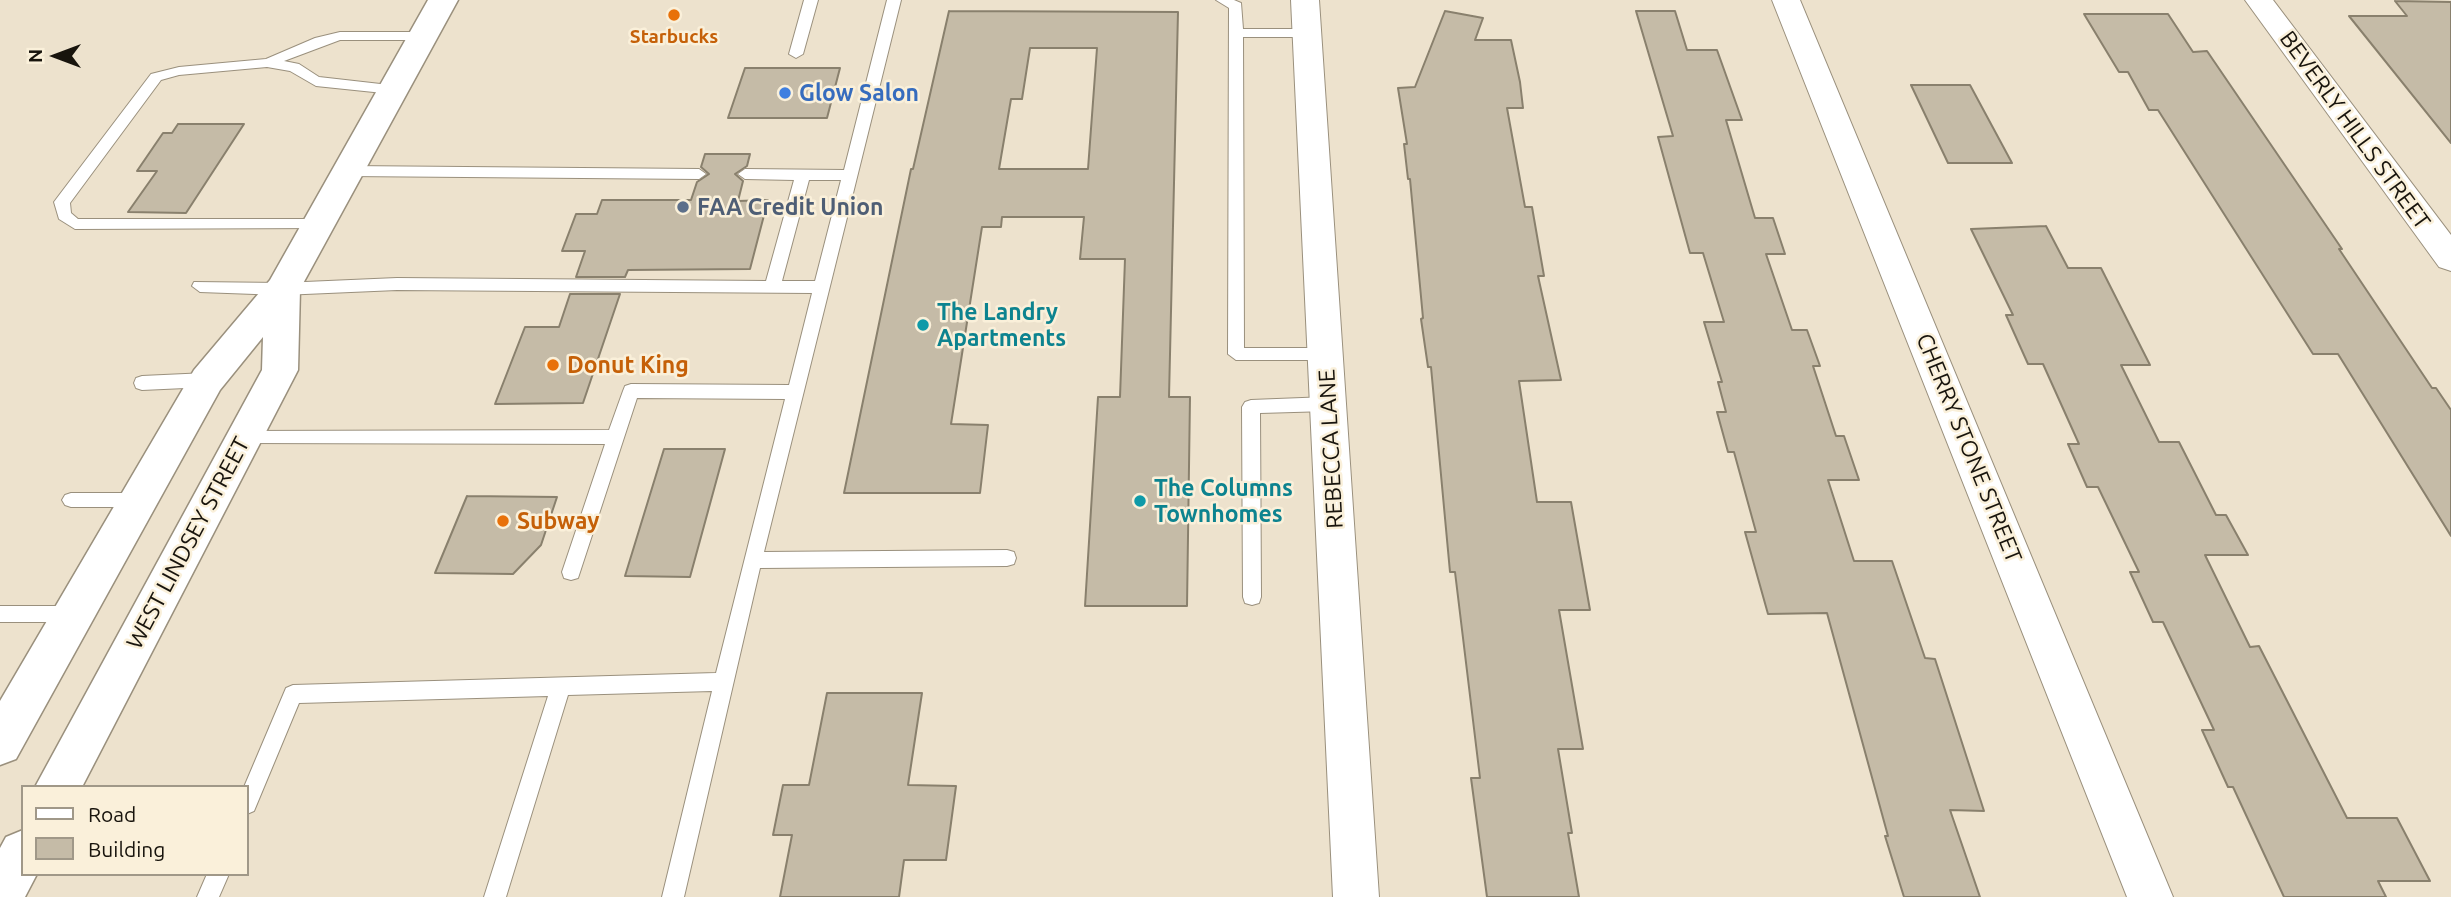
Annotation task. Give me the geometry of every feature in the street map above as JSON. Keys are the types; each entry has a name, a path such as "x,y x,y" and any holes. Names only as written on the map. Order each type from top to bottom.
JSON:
{"street":[{"name":"WEST LINDSEY STREET","path":"0,744 208,380 282,289 443,0"},
{"name":"REBECCA LANE","path":"1305,0 1356,897"},
{"name":"CHERRY STONE STREET","path":"1786,0 2150,897"},
{"name":"BEVERLY HILLS STREET","path":"2259,0 2451,259"},
{"name":"WEST LINDSEY STREET","path":"59,785 280,370 282,289"}],"lane":[{"path":"796,54 811,0"},
{"path":"673,897 753,560 894,0"},
{"path":"1223,0 1236,6 1236,354 1325,354"},
{"path":"1236,33 1307,33"},
{"path":"267,63 320,41 340,36 424,36"},
{"path":"319,225 75,224 64,215 62,202 156,77 178,71 267,63 295,66 316,81 393,89"},
{"path":"348,171 699,174"},
{"path":"745,174 850,175"},
{"path":"772,287 803,175"},
{"path":"200,286 282,289 397,284 823,287"},
{"path":"142,383 208,380"},
{"path":"572,572 631,391 796,392"},
{"path":"1252,597 1251,407 1328,404"},
{"path":"245,436 616,437"},
{"path":"71,500 138,500"},
{"path":"753,560 1007,558"},
{"path":"0,614 72,614"},
{"path":"248,802 293,694 724,682"},
{"path":"495,897 561,687"},
{"path":"208,897 217,876"}],"building":[{"path":"2395,1 2451,2 2451,143 2349,16 2407,16"},
{"path":"949,11 1178,12 1169,397 1190,397 1187,606 1085,606 1098,397 1120,397 1125,259 1080,259 1084,217 1002,217 1001,227 982,227 951,424 988,425 980,493 844,493","holes":["1030,48 1097,48 1088,169 999,169 1011,99 1022,99"]},
{"path":"1445,11 1483,18 1475,40 1511,40 1520,82 1523,108 1507,108 1525,207 1532,207 1544,276 1538,276 1561,380 1519,381 1537,502 1571,502 1590,610 1559,610 1583,749 1558,749 1579,897 1487,897 1471,778 1480,778 1455,572 1450,572 1431,367 1428,367 1421,319 1410,179 1404,144 1407,144 1398,88 1415,87"},
{"path":"1636,11 1675,11 1687,50 1717,50 1742,120 1726,120 1755,218 1773,218 1785,254 1766,254 1792,330 1807,330 1820,366 1813,366 1836,436 1844,436 1859,480 1828,480 1854,561 1892,561 1925,658 1935,659 1984,811 1950,810 1980,897 1904,897 1885,836 1888,836 1827,613 1768,614 1745,532 1756,532 1734,452 1728,452 1717,412 1726,412 1718,382 1722,382 1704,322 1724,322 1703,253 1690,253 1658,137 1673,136"},
{"path":"2084,14 2168,14 2193,52 2207,51 2342,249 2339,249 2432,388 2436,388 2451,410 2451,536 2338,354 2313,354 2158,110 2149,110 2128,72 2119,72"},
{"name":"Glow Salon","path":"745,68 840,68 827,118 728,118"},
{"path":"1911,85 1970,85 2012,163 1948,163"},
{"path":"178,124 244,124 186,213 128,212 157,171 137,171 163,133 172,133"},
{"name":"FAA Credit Union","path":"705,154 750,154 747,166 735,174 743,181 738,201 768,200 750,269 628,270 625,277 576,277 585,251 562,251 576,214 597,214 602,200 691,200 697,182 709,174 701,167"},
{"path":"2046,226 2068,268 2101,268 2150,365 2121,365 2159,442 2179,442 2216,515 2226,515 2248,555 2205,555 2250,647 2259,646 2347,818 2397,818 2430,881 2378,881 2386,897 2284,897 2233,787 2228,787 2202,730 2214,730 2163,622 2153,622 2130,572 2139,572 2098,487 2087,487 2068,444 2079,444 2043,364 2028,364 2006,315 2013,315 1971,229"},
{"name":"Donut King","path":"570,294 620,294 583,403 495,404 525,327 559,327"},
{"path":"664,449 725,449 690,577 625,576"},
{"name":"Subway","path":"467,496 557,497 541,545 513,574 435,573"},
{"path":"827,693 922,693 908,785 956,786 946,860 904,860 899,897 780,897 792,835 773,835 783,785 809,785"}],"place":[{"name":"Starbucks","path":"674,15"},
{"name":"Glow Salon","path":"785,93"},
{"name":"FAA Credit Union","path":"683,207"},
{"name":"The Landry Apartments","path":"923,325"},
{"name":"Donut King","path":"553,365"},
{"name":"The Columns Townhomes","path":"1140,501"},
{"name":"Subway","path":"503,521"}]}
